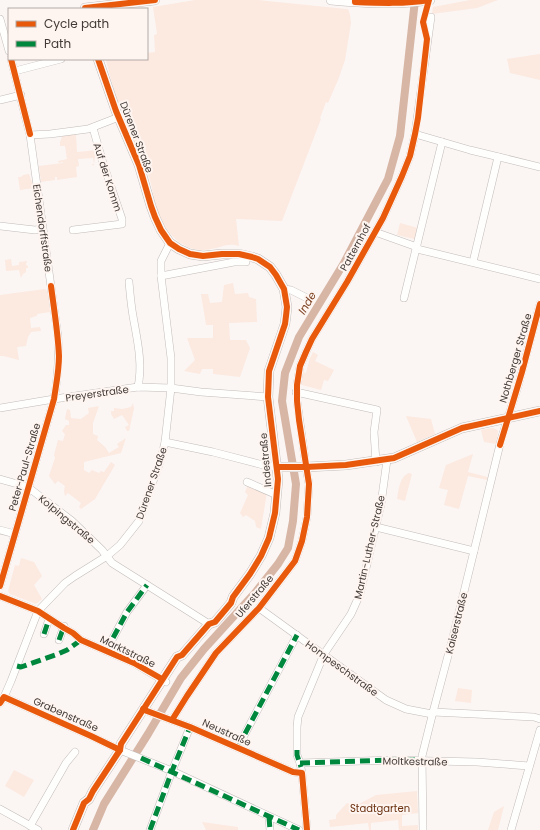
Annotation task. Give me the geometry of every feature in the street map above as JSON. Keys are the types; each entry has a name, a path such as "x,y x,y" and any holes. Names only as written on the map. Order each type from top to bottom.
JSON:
{"main road":[{"path":"83,6 155,0"},
{"path":"331,0 403,3 430,0"},
{"name":"Dürener Straße","path":"98,60 107,87 139,165 155,217 161,230 170,243"},
{"name":"Indestraße","path":"77,830 88,805 89,799 96,786 120,750 125,746 147,711 177,657 182,655 209,624 215,622 250,574 261,556 269,538 275,513 280,467 268,397 270,371 285,324 287,307 284,289 270,267 258,259 239,254 205,256 190,254 170,243"},
{"path":"280,467 304,465 346,465 387,460 398,457 462,428 540,411"},
{"name":"Indestraße","path":"73,830 84,803 89,799"}],"street":[{"name":"Patternhof","path":"304,465 296,392 300,366 306,352 383,218 410,156 415,134 431,17"},
{"path":"2,21 8,47"},
{"name":"Eichendorffstraße","path":"11,60 30,135 58,337 59,357 57,384 54,399"},
{"path":"15,71 57,60"},
{"path":"0,100 21,96"},
{"path":"30,135 94,128 119,117"},
{"name":"Auf der Komm","path":"73,230 122,224 122,219 99,149 94,128"},
{"path":"415,134 540,167"},
{"path":"404,298 442,142"},
{"path":"472,262 498,156"},
{"path":"0,226 35,230 42,229"},
{"name":"Patternhof","path":"375,232 417,248 540,279"},
{"name":"Dürener Straße","path":"2,700 38,611 65,583 107,556 120,545 139,521 161,459 165,442 171,388 170,352 161,276 161,261 170,243"},
{"path":"161,276 234,262 246,262"},
{"path":"129,282 132,314 140,362 140,379 138,387"},
{"path":"284,289 291,290 307,298"},
{"name":"Nothberger Straße","path":"508,418 540,304"},
{"name":"Preyerstraße","path":"0,408 138,387 171,388 201,392 268,397"},
{"path":"296,392 377,410 374,432 376,462"},
{"name":"Peter-Paul-Straße","path":"0,586 54,399"},
{"name":"Kaiserstraße","path":"423,830 422,760 432,713 453,638 501,440 508,418"},
{"path":"165,442 213,452 263,465 280,467"},
{"name":"Martin-Luther-Straße","path":"307,830 302,773 297,755 298,717 324,654 351,614 360,594 381,504 387,460"},
{"name":"Uferstraße","path":"172,720 216,653 259,608 295,561 302,541 307,517 309,478 304,465"},
{"name":"Kolpingstraße","path":"0,479 28,487 34,491 72,521 102,550 112,563 209,624"},
{"path":"247,482 277,495"},
{"path":"376,527 474,551"},
{"path":"0,530 15,534"},
{"path":"106,651 127,612 146,585"},
{"name":"Marktstraße","path":"0,596 38,611 73,633 81,640 134,663 164,681"},
{"name":"Hompeschstraße","path":"259,608 386,700 406,709 432,713 534,717 540,719"},
{"path":"44,634 49,619"},
{"path":"59,640 64,627"},
{"path":"238,747 297,635"},
{"name":"Grabenstraße","path":"2,700 84,732 120,750 172,771 298,830"},
{"name":"Neustraße","path":"147,711 190,726 293,772 302,773"},
{"path":"150,830 190,726"},
{"path":"511,830 540,730"},
{"path":"30,826 66,763 75,752"},
{"name":"Moltkestraße","path":"300,763 422,760 529,766"},
{"path":"0,809 38,830"},
{"path":"270,817 270,830"}],"green space":[{"path":"195,0 258,0 348,9 351,23 345,60 328,103 326,102 320,118 321,119 282,221 236,219 239,246 230,245 212,249 195,249 180,242 169,232 159,215 149,177 119,104 106,60 148,60 148,53 155,52 154,35 157,34 153,7"},
{"path":"470,0 498,0 477,8 432,14 433,7"},
{"path":"540,54 540,80 510,73 507,59"},
{"path":"76,134 77,152 98,150 99,154 95,156 94,165 93,166 92,164 94,164 93,158 78,159 79,166 76,167 77,177 57,180 57,177 55,177 55,180 41,182 39,166 63,163 59,163 58,161 67,159 65,146 60,146 63,135"},
{"path":"29,174 34,188 20,190 18,177"},
{"path":"400,223 418,228 416,238 414,239 397,235"},
{"path":"11,259 12,266 19,265 19,262 27,261 26,265 28,268 26,268 26,272 21,278 19,270 6,271 5,260"},
{"path":"233,283 235,294 248,293 249,297 256,299 257,322 229,323 230,340 246,340 250,348 240,377 213,374 213,369 202,369 200,374 184,371 195,360 187,338 213,338 213,325 206,325 201,294 208,294 210,303 222,302 224,285"},
{"path":"45,289 48,292 50,312 37,314 37,316 30,318 31,328 40,327 41,331 31,332 26,346 17,347 19,360 0,356 0,295"},
{"path":"313,352 318,355 315,361 334,370 328,381 324,380 321,390 302,385 301,383 303,372 306,373"},
{"path":"133,403 134,409 129,431 127,431 125,427 129,425 122,415 114,419 111,411 114,411 114,408 122,409 131,407"},
{"path":"99,406 93,423 93,434 98,436 97,440 109,453 119,447 117,444 126,438 121,453 84,462 84,470 89,473 92,470 99,473 101,471 104,472 111,462 115,465 95,499 81,509 79,507 81,503 68,493 65,496 65,486 58,481 55,484 49,476 55,458 54,455 58,440 63,441 65,434 62,431 66,425 69,425 69,421 65,419 67,409 70,410 71,418 81,419 89,413 88,408"},
{"path":"406,416 431,419 435,434 417,442"},
{"path":"492,428 498,431 496,444 484,442 481,430"},
{"path":"473,454 468,472 488,477 487,480 468,476 459,509 444,505 448,490 439,488 446,465"},
{"path":"409,473 412,474 405,501 397,499 401,481 403,477"},
{"path":"248,485 267,492 261,529 256,527 255,521 246,515 243,517 240,513 248,495 245,492"},
{"path":"21,558 34,562 42,576 34,585 42,599 36,604 10,594 8,591 15,565 19,566"},
{"path":"458,688 472,690 471,703 455,701"},
{"path":"14,770 34,780 24,797 5,786"},
{"name":"Stadtgarten","path":"417,791 418,813 402,815 402,826 418,825 418,830 399,830 398,820 371,823 371,830 369,830 368,823 330,827 329,820 336,819 336,815 347,803 355,806 376,795"},
{"path":"504,806 498,830 488,830 494,812"},
{"path":"202,822 238,827 238,830 206,830"}],"waterway":[{"name":"Inde","path":"93,830 104,804 181,678 204,649 255,593 278,564 288,548 293,521 296,484 282,401 285,373 299,337 344,263 388,179 400,136 415,0"}],"marked path":[{"path":"106,651 127,612 147,585"},
{"path":"44,634 49,619"},
{"path":"59,640 64,626"},
{"path":"238,747 297,635"},
{"path":"17,666 21,667 58,654 67,650 81,640"},
{"path":"150,830 190,727"},
{"path":"297,750 301,767"},
{"path":"141,758 299,830"},
{"path":"300,763 422,760"},
{"path":"269,817 270,830"}],"cycle path":[{"path":"85,8 155,0"},
{"path":"172,720 216,653 259,608 295,561 302,541 307,517 309,484 297,401 297,385 300,366 312,339 347,282 383,218 410,156 418,118 427,39 423,22 429,0 392,3 355,2 355,0"},
{"path":"11,60 30,134"},
{"path":"73,830 84,803 89,799 120,750 121,744 177,657 182,655 209,624 215,622 231,603 233,597 261,556 269,538 275,513 278,479 268,397 269,371 285,324 287,307 284,289 276,275 270,267 258,259 239,254 203,256 190,254 170,243 161,230 155,217 139,165 116,111 98,60"},
{"path":"0,586 54,399 59,356 51,286"},
{"path":"500,445 522,372 540,304"},
{"path":"277,467 346,465 394,458 462,428 540,411"},
{"path":"0,596 38,611 73,633 81,640 134,663 162,679"},
{"path":"0,703 4,697 120,750"},
{"path":"143,709 190,727 293,772 302,773 307,830"}]}
